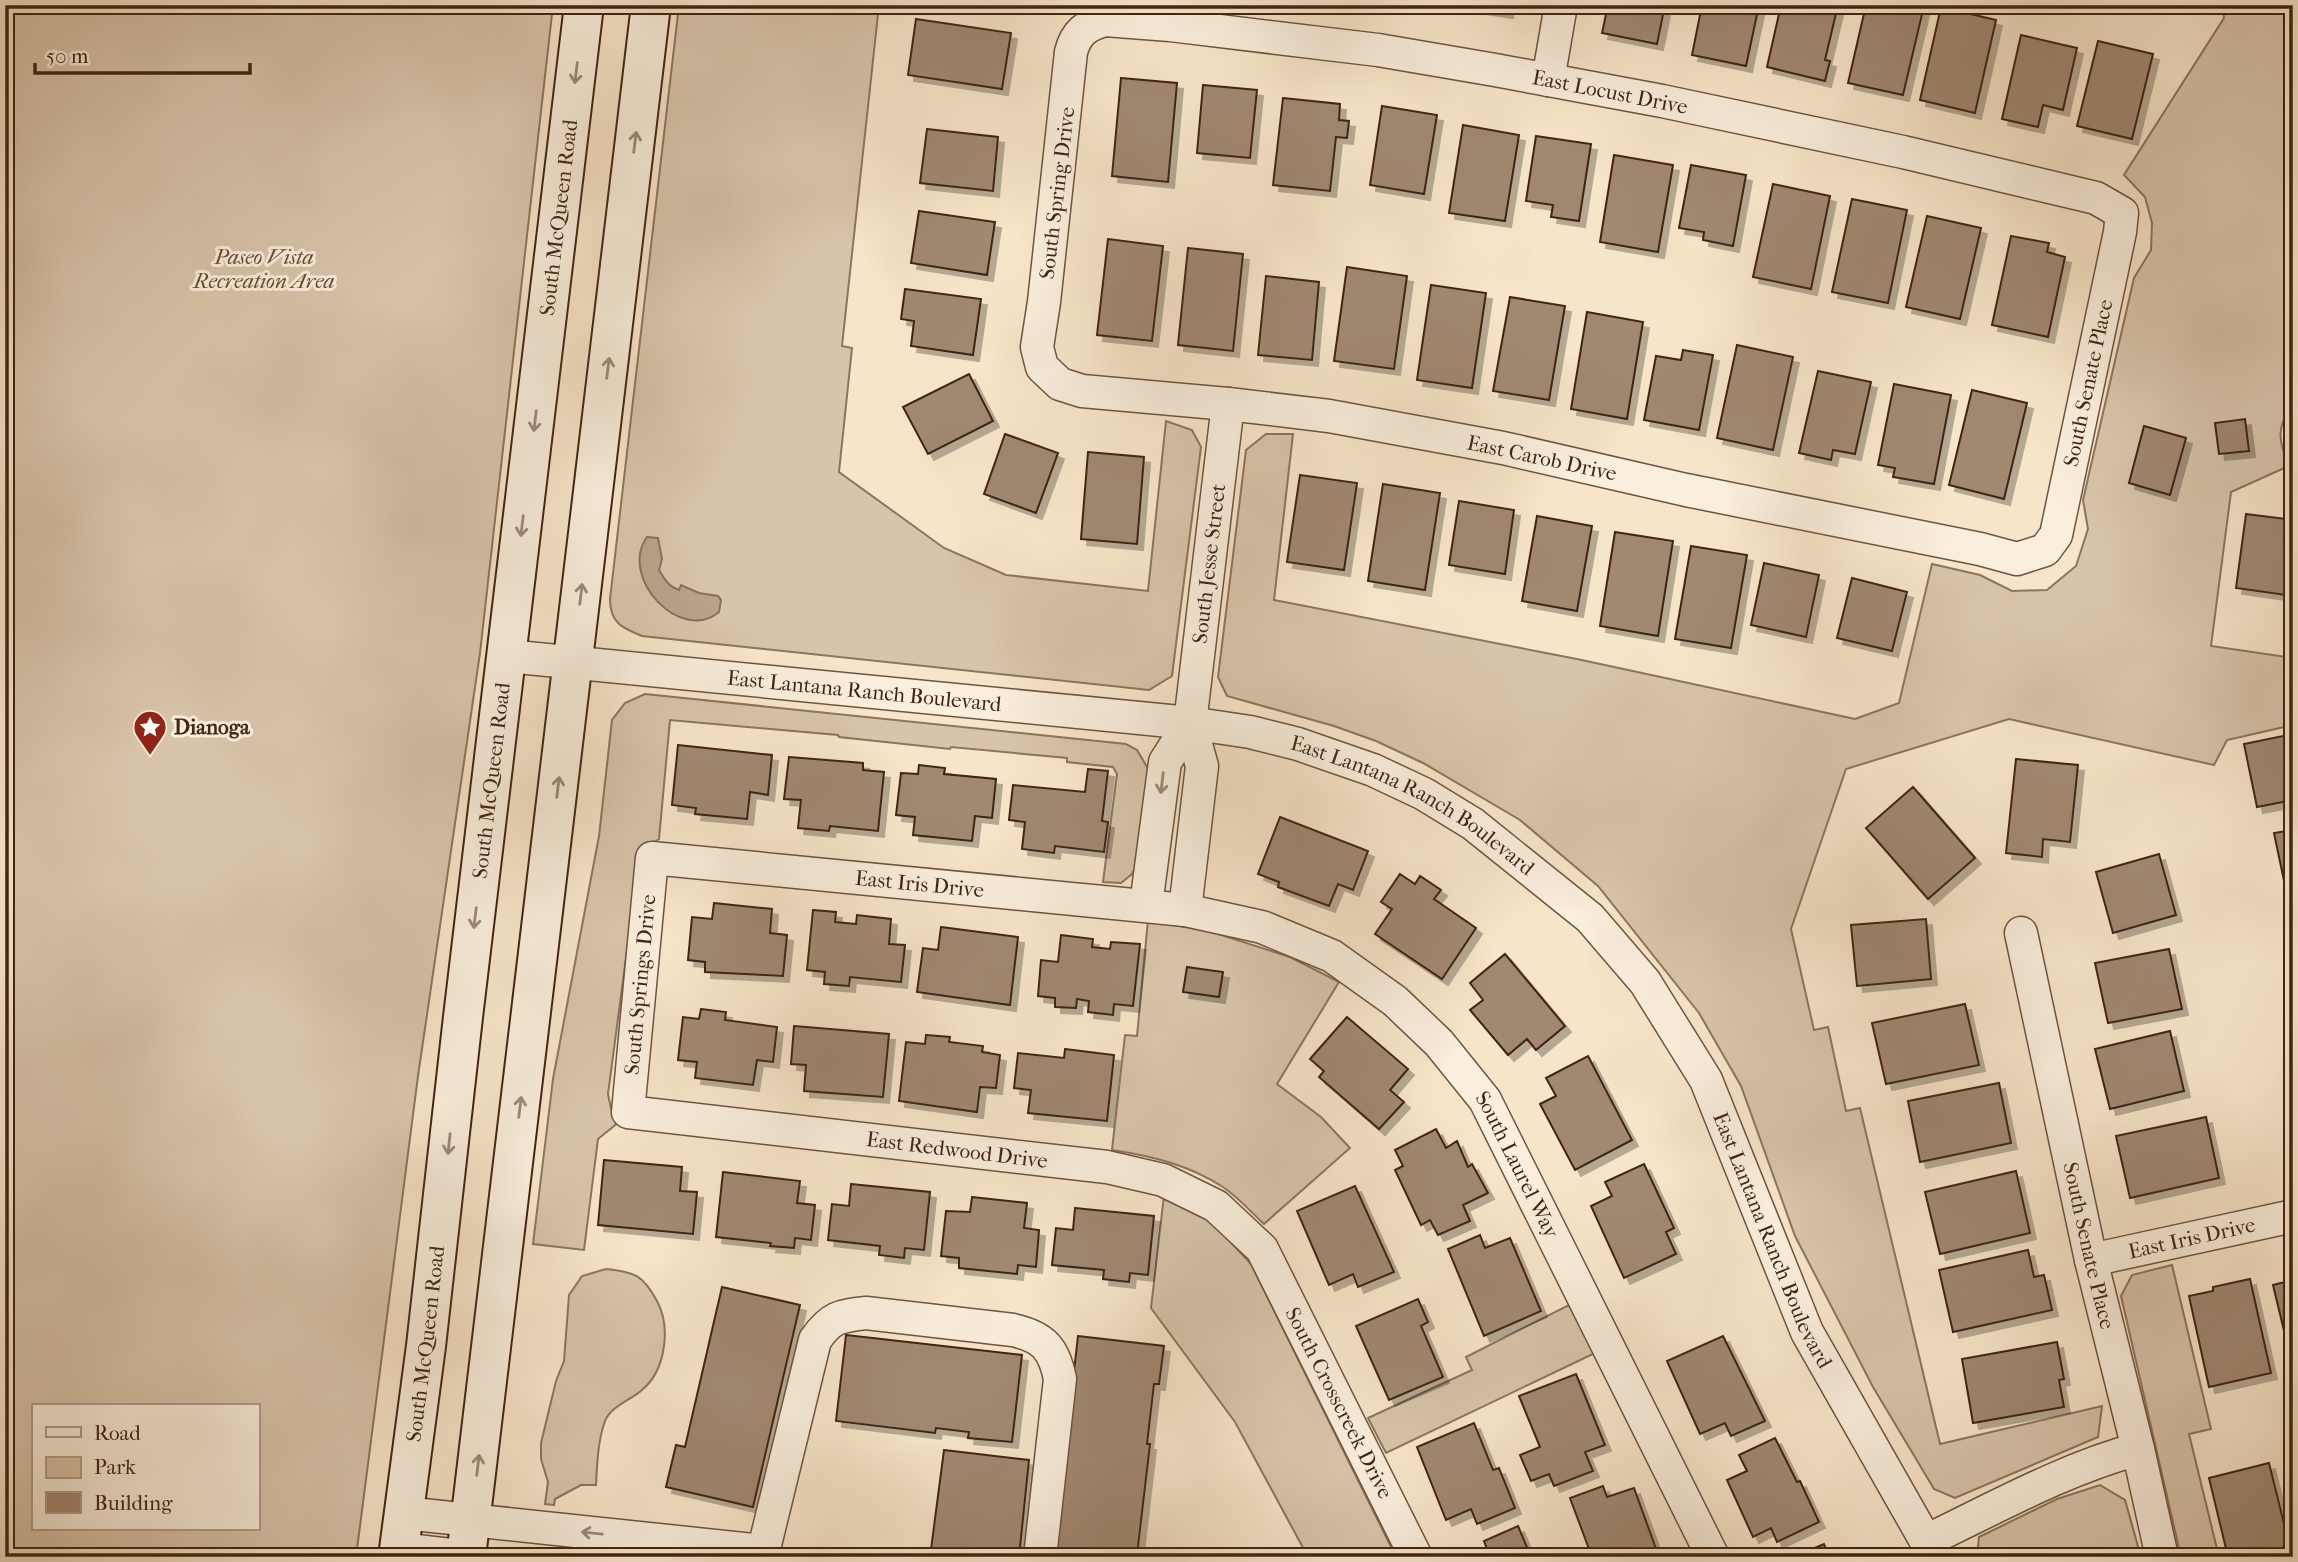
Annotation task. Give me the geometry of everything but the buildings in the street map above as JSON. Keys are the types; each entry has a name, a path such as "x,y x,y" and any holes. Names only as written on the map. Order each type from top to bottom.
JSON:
{"main road":[{"name":"South McQueen Road","path":"400,1540 426,1346 584,5"},
{"path":"468,1548 651,5"}],"street":[{"path":"1548,80 1562,5"},
{"name":"East Locust Drive","path":"1088,24 1120,20 1378,50 1548,80 1662,101 2068,189 2096,198 2122,213"},
{"name":"South Spring Drive","path":"1042,367 1037,347 1071,52 1076,38 1088,24"},
{"name":"South Senate Place","path":"2045,550 2056,536 2122,213"},
{"name":"East Carob Drive","path":"1042,367 1060,384 1082,391 1329,416 1503,448 1686,490 1980,549 2017,559 2045,550"},
{"name":"South Jesse Street","path":"1185,910 1202,766 1190,723 1228,404"},
{"name":"East Lantana Ranch Boulevard","path":"506,656 1190,723 1250,732 1298,744 1373,770 1424,794 1474,824 1590,918 1645,982 1706,1080 1807,1332 1930,1549"},
{"name":"South Jesse Street","path":"1146,905 1165,762 1190,723"},
{"name":"East Iris Drive","path":"652,858 1185,910"},
{"name":"South Springs Drive","path":"628,1112 652,858"},
{"name":"South Laurel Way","path":"1185,910 1262,927 1332,956 1395,1001 1439,1043 1485,1100 1713,1557"},
{"name":"South Senate Place","path":"2021,933 2091,1261 2162,1557"},
{"name":"East Redwood Drive","path":"628,1112 1107,1167 1163,1180 1216,1206 1262,1249"},
{"name":"East Iris Drive","path":"2091,1261 2293,1216"},
{"name":"South Crosscreek Drive","path":"1262,1249 1416,1557"},
{"path":"400,1540 468,1548 628,1547 762,1554 815,1340 827,1324 845,1316 866,1313 1013,1330 1031,1334 1045,1343 1057,1362 1060,1379 1040,1557"},
{"path":"1930,1549 2035,1488 2108,1457 2138,1449"}],"green space":[{"name":"Paseo Vista Recreation Area","path":"5,5 553,5 480,653 418,1076 356,1557 5,1557"},
{"path":"679,5 879,5 842,346 852,348 839,472 944,548 1006,575 1148,591 1166,421 1192,430 1201,447 1172,676 1149,690 642,636 618,624 612,614 610,599"},
{"path":"2222,5 2293,5 2293,403 2280,434 2289,466 2231,492 2211,646 2293,658 2293,725 2227,740 2214,765 2009,719 1846,769 1791,929 1814,1030 1828,1027 1846,1111 1860,1108 1940,1444 2102,1406 2098,1437 1955,1498 1934,1489 1873,1387 1795,1236 1741,1086 1699,1013 1598,886 1520,820 1423,763 1376,741 1334,726 1227,696 1218,677 1246,450 1266,434 1293,434 1274,600 1577,659 1855,719 1899,703 1932,564 1980,575 2012,591 2047,590 2076,566 2088,529 2083,500 2134,278 2151,250 2152,223 2145,197 2124,175 2224,18"},
{"path":"645,694 1126,744 1137,750 1150,772 1139,860 1132,874 1121,883 1103,882 1117,774 1113,767 1067,762 1067,758 950,749 838,735 670,720 659,839 640,852 608,1094 611,1109 619,1122 598,1139 584,1250 533,1244 553,1079 599,836 612,720 625,703"},
{"path":"1148,920 1212,932 1290,957 1339,982 1277,1084 1321,1117 1350,1148 1264,1224 1229,1191 1210,1179 1156,1159 1112,1150 1125,1035 1137,1036"},
{"path":"1164,1195 1212,1222 1251,1264 1396,1557 1308,1557 1235,1422 1151,1308"},
{"path":"2172,1265 2211,1429 2189,1434 2219,1557 2181,1557 2121,1296 2132,1275"},
{"path":"606,1269 637,1276 652,1292 664,1323 661,1360 650,1382 612,1411 605,1421 599,1444 596,1485 581,1485 555,1499 554,1505 545,1504 548,1482 541,1459 541,1443 556,1381 564,1361 569,1295 582,1276"},
{"path":"1569,1305 1595,1353 1386,1453 1368,1418 1472,1370 1466,1357"},
{"path":"2100,1485 2125,1500 2141,1557 1977,1557 1979,1537 2057,1499"}],"shaded area":[{"path":"647,537 658,538 662,559 659,570 667,582 679,590 681,585 699,593 718,596 721,600 719,612 704,620 688,620 672,613 658,602 647,587 641,571 640,553"}],"place":[{"name":"Dianoga","path":"150,757"}]}
